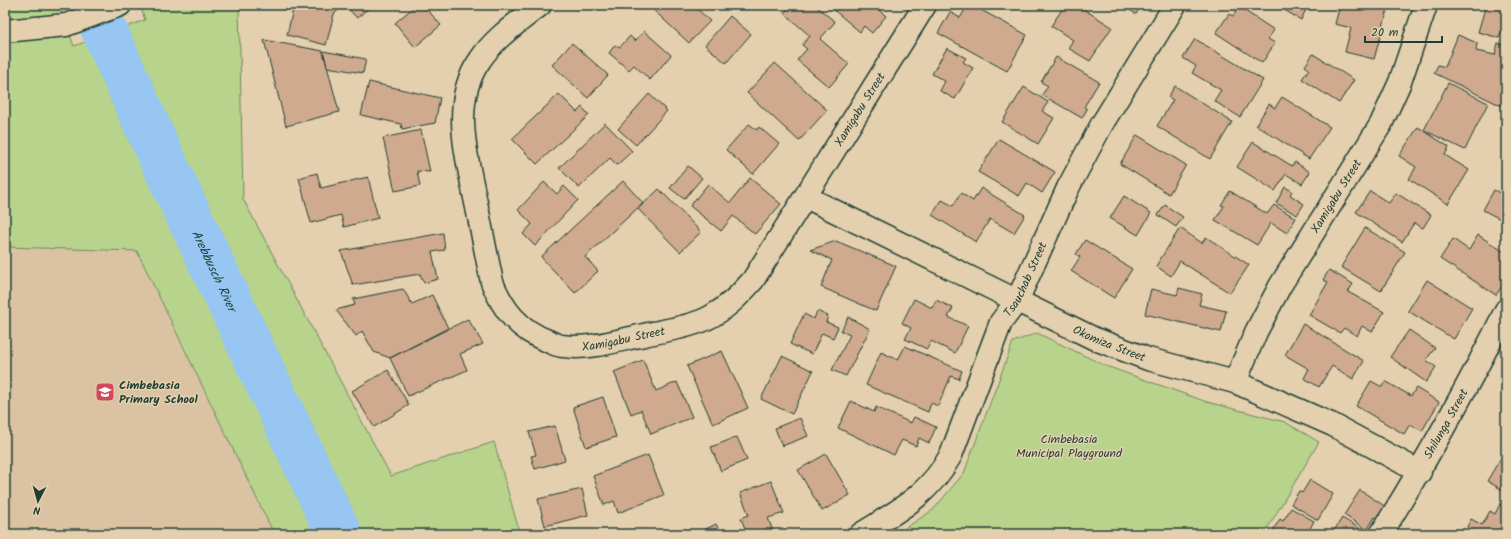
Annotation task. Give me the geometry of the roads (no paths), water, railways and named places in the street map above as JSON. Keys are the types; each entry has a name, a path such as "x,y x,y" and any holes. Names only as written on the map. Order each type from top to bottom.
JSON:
{"street":[{"path":"5,31 66,25 120,5"},
{"name":"Xamigabu Street","path":"540,5 497,39 479,60 469,81 464,102 464,141 492,282 498,296 507,312 520,326 536,337 562,346 583,346 688,325 706,319 722,310 739,296 753,280 925,5"},
{"name":"Tsauchab Street","path":"861,534 917,498 942,472 951,455 1001,322 1017,302 1066,194 1098,131 1175,5"},
{"name":"Xamigabu Street","path":"1235,382 1256,332 1280,286 1381,124 1400,82 1426,5"},
{"name":"Okomiza Street","path":"806,197 1017,302 1122,350 1173,367 1235,382 1333,425 1420,472"},
{"name":"Shilunga Street","path":"1381,534 1420,472 1506,310"}],"waterway":[{"name":"Arebbusch River","path":"93,5 157,148 339,534"}],"place":[{"name":"Cimbebasia Primary School","path":"105,392"}],"park label":[{"name":"Cimbebasia Municipal Playground","path":"1069,446"}]}
